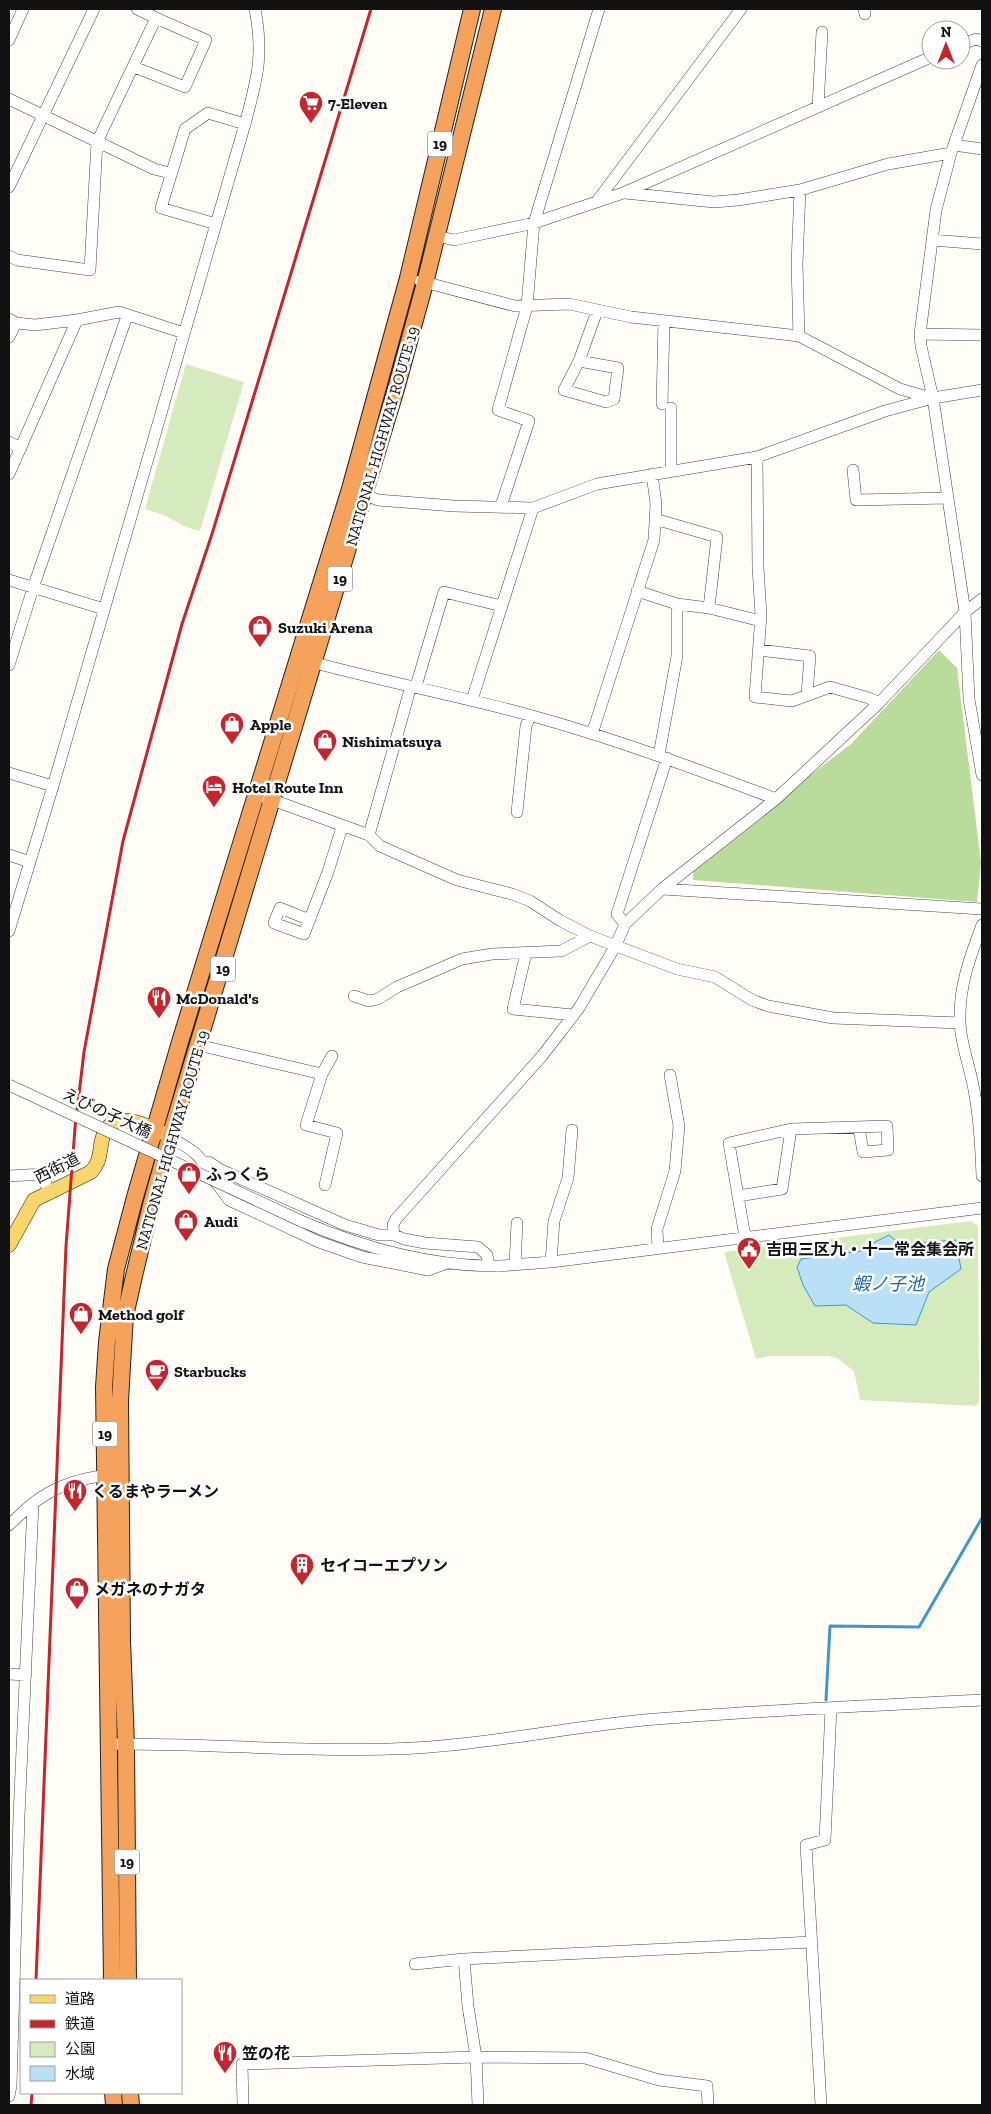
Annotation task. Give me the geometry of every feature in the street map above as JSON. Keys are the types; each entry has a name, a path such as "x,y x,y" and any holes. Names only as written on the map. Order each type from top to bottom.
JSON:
{"highway":[{"name":"NATIONAL HIGHWAY ROUTE 19","path":"112,1979 104,1387 110,1311 116,1269 154,1129 350,489 408,278 472,9"},
{"name":"NATIONAL HIGHWAY ROUTE 19","path":"128,1979 120,1401 126,1316 151,1205 170,1137 365,496 425,283 493,9"}],"main road":[{"name":"西街道","path":"9,1245 34,1200 48,1191 91,1172 97,1166 101,1157 103,1137 107,1128 113,1122 128,1120 140,1122 170,1137"}],"street":[{"path":"9,40 23,9"},
{"path":"9,187 94,9"},
{"path":"134,67 185,87 206,40 137,9"},
{"path":"9,931 11,912 30,862 53,786 245,124 258,75 260,48 255,9"},
{"path":"502,506 529,421 498,410 527,306 534,223 600,9"},
{"path":"597,201 741,9"},
{"path":"9,256 17,260 90,270 97,142 156,18"},
{"path":"818,108 822,32"},
{"path":"437,236 454,240 534,223 624,193 921,62"},
{"path":"982,65 952,149 936,210 920,334 933,398 965,612 969,699 982,775"},
{"path":"9,99 154,169 170,173"},
{"path":"216,224 161,208 170,173 185,129 208,113 245,124"},
{"path":"624,193 714,202 738,200 800,190 888,164 952,149 982,149"},
{"path":"799,336 797,264 800,190"},
{"path":"932,240 982,244"},
{"path":"408,278 515,306 569,304 597,311 664,321 799,336 900,389 933,398"},
{"path":"579,361 618,368 614,399 606,402 564,390 579,361 597,311"},
{"path":"9,337 13,321 35,325 78,320 119,312 184,333"},
{"path":"9,665 12,639 33,588 127,316"},
{"path":"9,474 78,320"},
{"path":"664,321 671,471"},
{"path":"920,334 982,335"},
{"path":"350,489 378,500 454,506 533,508 597,484 757,457 885,410 933,398 982,390"},
{"path":"9,442 21,448"},
{"path":"757,457 761,621 754,697 792,701 830,688 868,698 879,703"},
{"path":"853,470 856,500 948,498"},
{"path":"592,734 654,540 656,504 652,474"},
{"path":"472,700 533,508"},
{"path":"655,519 717,537 709,608"},
{"path":"9,580 104,609"},
{"path":"637,591 677,604 709,608 761,621"},
{"path":"369,835 444,592 502,606"},
{"path":"394,1235 393,1226 396,1219 542,1056 573,1015 616,946 625,924 662,889 776,799 879,703 965,612 982,599"},
{"path":"625,924 617,914 663,756 677,656 677,604"},
{"path":"759,650 810,656 807,695"},
{"path":"297,658 472,700 592,734 663,756 776,799"},
{"path":"517,812 526,726 530,716"},
{"path":"9,773 53,786"},
{"path":"256,794 369,835 380,846 458,880 512,894 530,901 561,921 590,936 677,969 715,977 752,1000 768,1006 833,1018 960,1023"},
{"path":"310,920 328,872 342,826"},
{"path":"9,855 30,862"},
{"path":"662,889 982,910"},
{"path":"982,925 966,967 961,993 960,1023 975,1096 982,1176"},
{"path":"354,996 369,1001 378,999 397,987 462,959 492,954 561,952 590,936"},
{"path":"526,953 512,1009 573,1015"},
{"path":"198,1046 322,1074"},
{"path":"325,1185 337,1133 306,1125 322,1074 332,1056"},
{"path":"658,1248 657,1229 675,1171 679,1126 670,1075"},
{"name":"えびの子大橋","path":"9,1086 301,1221 360,1244 401,1255 451,1262 489,1266 551,1262 982,1208"},
{"path":"745,1237 729,1143 791,1129 859,1128"},
{"path":"738,1196 782,1189 791,1129"},
{"path":"551,1262 554,1221 568,1178 572,1130"},
{"path":"170,1137 194,1153 203,1162 205,1168 229,1200 318,1242 362,1256 428,1270 451,1262"},
{"path":"203,1162 209,1162 219,1169 345,1225 426,1243 478,1248 487,1255 489,1266"},
{"path":"9,1176 43,1174 48,1191"},
{"path":"515,1264 517,1223"},
{"path":"9,1524 41,1497 94,1477 104,1476"},
{"path":"9,2096 11,2086 14,1816 26,1676 33,1504"},
{"path":"9,1674 26,1676"},
{"path":"109,1744 308,1750 392,1749 517,1736 641,1720 772,1710 982,1700"},
{"path":"821,2105 806,1845 824,1840 831,1708"},
{"path":"414,1964 464,1959 811,1942"},
{"path":"464,1959 468,2006 476,2058 478,2105"},
{"path":"243,2105 242,2064 476,2058 585,2058 659,2080 707,2086 708,2105"}],"green space":[{"path":"186,364 244,382 200,531 145,509"},
{"path":"939,650 957,668 981,863 977,902 693,880 694,864 851,744"},
{"path":"971,1221 978,1226 979,1403 976,1406 860,1400 854,1371 837,1358 828,1356 768,1356 756,1359 724,1252"}],"water":[{"name":"蝦ノ子池","path":"889,1235 900,1244 956,1240 961,1269 929,1292 916,1325 873,1323 846,1305 815,1306 803,1285 797,1267 801,1259 868,1250 875,1242"}],"waterway":[{"path":"826,1700 830,1626 919,1627 982,1518"}],"railway":[{"path":"36,1979 66,1246 75,1128 84,1052 123,841 182,624 212,534 371,9"},
{"path":"31,2105 32,2094"}],"place":[{"name":"7-Eleven","path":"311,124"},
{"name":"Suzuki Arena","path":"260,648"},
{"name":"Apple","path":"232,745"},
{"name":"Nishimatsuya","path":"325,762"},
{"name":"Hotel Route Inn","path":"214,808"},
{"name":"McDonald's","path":"159,1019"},
{"name":"ふっくら","path":"189,1195"},
{"name":"Audi","path":"186,1242"},
{"name":"吉田三区九・十一常会集会所","path":"749,1270"},
{"name":"Method golf","path":"81,1335"},
{"name":"Starbucks","path":"157,1392"},
{"name":"くるまやラーメン","path":"75,1512"},
{"name":"セイコーエプソン","path":"302,1586"},
{"name":"メガネのナガタ","path":"77,1610"},
{"name":"笠の花","path":"225,2074"}]}
